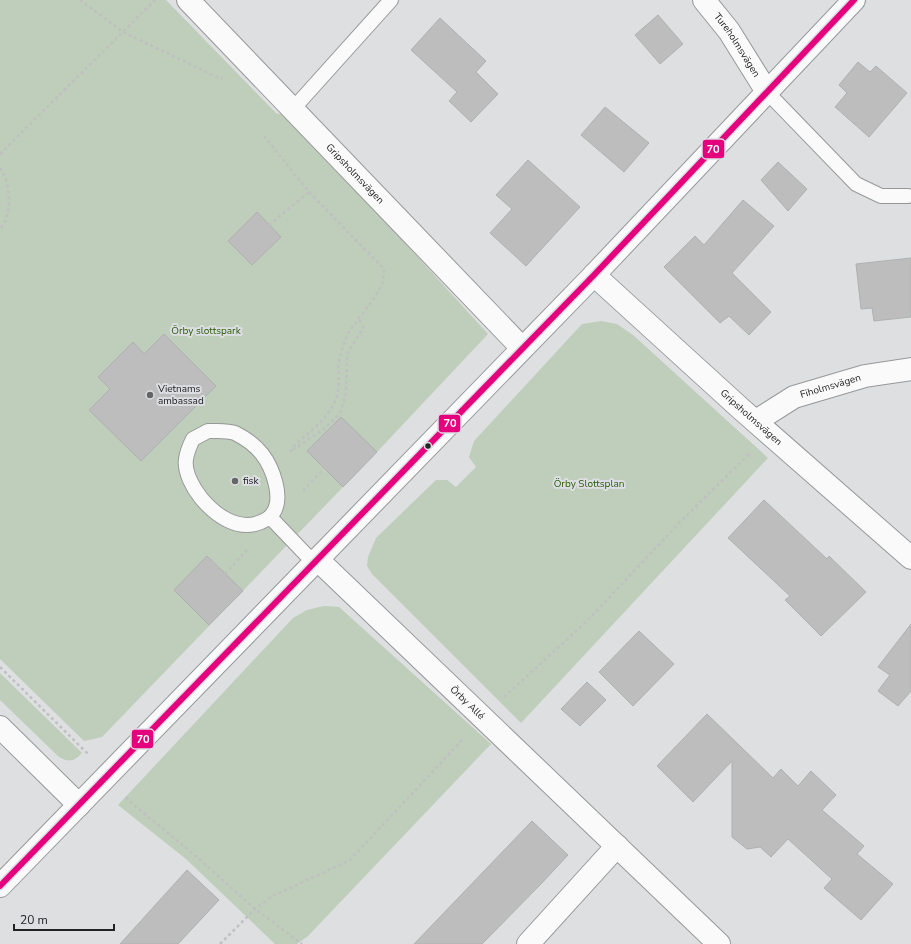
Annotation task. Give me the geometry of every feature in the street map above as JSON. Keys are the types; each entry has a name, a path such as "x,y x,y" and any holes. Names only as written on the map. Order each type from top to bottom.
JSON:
{"street":[{"name":"Gripsholmsvägen","path":"188,0 522,348"},
{"name":"Tureholmsvägen","path":"704,0 729,31 767,92"},
{"path":"0,886 594,275 854,0"},
{"name":"Gripsholmsvägen","path":"594,275 911,558"},
{"name":"Fiholmsvägen","path":"756,421 794,397 865,376 911,369"},
{"name":"Örby Allé","path":"316,561 719,944"},
{"path":"0,727 79,805"},
{"path":"528,944 617,846"}],"lane":[{"path":"293,109 391,0"},
{"path":"767,92 856,184 881,196 908,196"},
{"path":"221,431 234,433 250,442 261,453 270,468 278,500 274,513 270,517 256,524 242,525 228,521 214,512 193,486 188,474 186,459 193,438 208,432 221,431"},
{"path":"270,517 316,561"}],"path":[{"path":"80,0 123,32 219,78 241,79 262,76"},
{"path":"0,154 155,0"},
{"path":"264,136 309,192 384,269 383,282 375,297 348,333 342,349 338,365 339,382 337,396 333,406 320,423 295,445 290,452 325,428 340,413 346,394 347,354 363,328 359,319"},
{"path":"0,168 8,186 9,205 3,226 0,229"},
{"path":"269,225 309,192"},
{"path":"0,667 110,773 128,800 197,857 255,909 302,944"}],"green space":[{"name":"Örby slottspark","path":"0,0 166,0 276,113 286,113 488,334 377,452 102,737 84,741 0,659"},
{"name":"Örby Slottsplan","path":"601,321 617,324 633,335 768,458 521,723 372,574 367,566 368,557 376,538 436,480 447,480 456,487 476,467 469,457 474,441 582,324"},
{"path":"324,606 339,607 491,744 308,936 297,944 275,944 186,859 118,805 293,618 307,610"},
{"path":"0,673 82,753 77,758 66,760 59,757 0,700"}],"building":[{"path":"658,15 683,44 660,64 635,35"},
{"path":"440,18 486,61 476,72 498,94 471,122 449,101 457,92 411,50"},
{"path":"858,62 870,72 876,66 907,93 869,137 835,107 847,93 839,85"},
{"path":"605,107 649,143 624,172 581,135"},
{"path":"528,160 580,207 526,266 490,233 512,209 496,195"},
{"path":"778,162 807,189 788,211 761,180"},
{"path":"743,200 774,226 732,273 771,312 749,335 729,316 720,323 664,267 695,236 704,245"},
{"path":"257,212 281,237 252,265 228,241"},
{"path":"911,258 911,317 874,321 872,308 861,309 856,264"},
{"path":"164,334 216,386 141,461 89,410 110,389 98,377 133,342 144,354"},
{"path":"341,417 377,452 343,487 307,451"},
{"path":"764,500 827,559 829,556 866,592 821,636 785,600 790,596 728,538"},
{"path":"207,556 243,591 209,625 174,590"},
{"path":"911,624 911,691 898,706 878,691 890,675 878,667"},
{"path":"639,631 674,664 633,706 599,672"},
{"path":"587,682 606,700 580,726 561,709"},
{"path":"707,714 773,778 781,769 798,786 811,771 836,795 822,810 864,846 857,854 893,884 861,920 824,888 832,879 788,839 771,857 760,847 747,849 732,837 732,761 693,802 657,766"},
{"path":"532,821 568,855 541,884 482,944 414,944"},
{"path":"187,870 219,900 178,944 120,944"}],"transit line":[{"name":"70","path":"0,886 594,275 854,0"}],"place":[{"name":"Vietnams ambassad","path":"150,395"},
{"name":"fisk","path":"235,481"}]}
